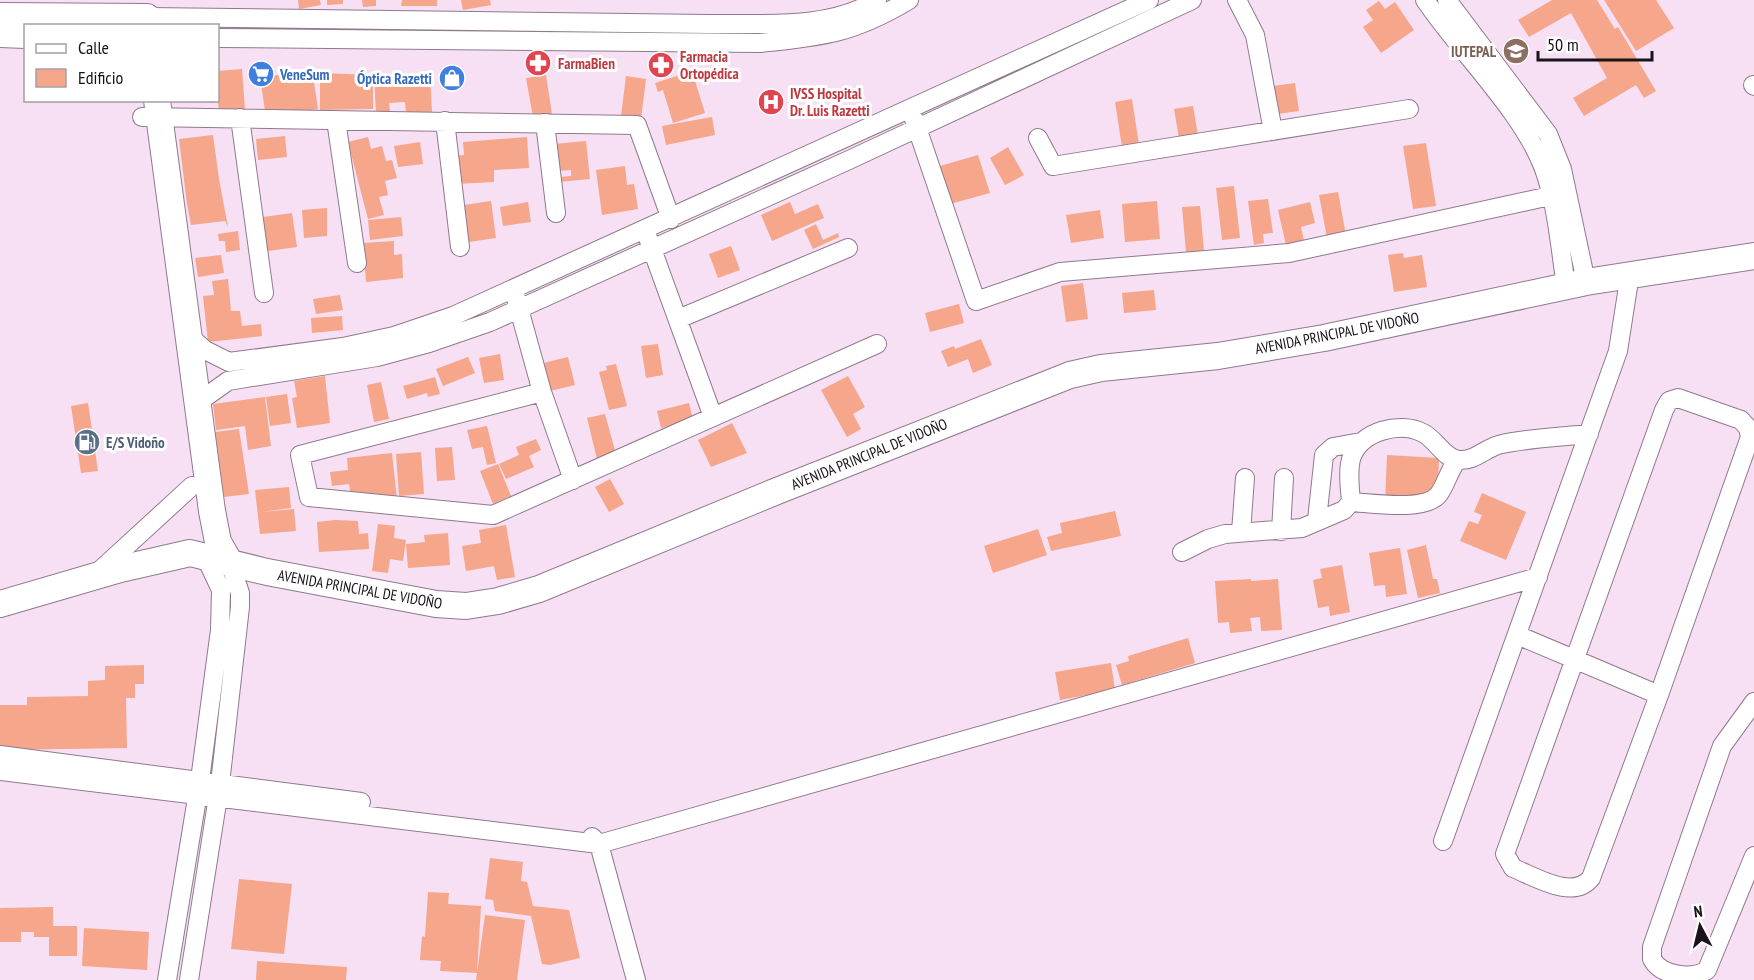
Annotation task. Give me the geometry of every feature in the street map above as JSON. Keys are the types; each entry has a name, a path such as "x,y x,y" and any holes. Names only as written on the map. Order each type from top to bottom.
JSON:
{"main road":[{"path":"0,16 138,21"},
{"path":"0,34 24,35"},
{"path":"149,109 188,335 192,486 199,540 206,556"},
{"path":"149,109 188,383 218,542 230,562"},
{"name":"AVENIDA PRINCIPAL DE VIDOÑO","path":"0,604 170,555 190,553 436,604 466,606 498,601 539,589 820,473 1070,375 1110,367 1218,356 1324,338 1576,284 1754,256"}],"street":[{"path":"138,21 772,23 804,21 845,14 876,0"},
{"path":"219,38 760,43 810,38 853,28 909,0"},
{"path":"188,383 229,362 343,347 394,336 453,316 645,231 1149,0"},
{"path":"188,383 228,381 376,357 429,343 519,309 1192,0"},
{"path":"1237,0 1255,35 1273,131"},
{"path":"1425,0 1528,138 1544,169 1576,284"},
{"path":"1447,0 1548,134 1563,169 1576,284"},
{"path":"149,109 240,118 637,125 670,219"},
{"path":"1038,138 1053,166 1409,109"},
{"path":"910,110 919,127 976,301 1060,273 1289,254 1550,196"},
{"path":"240,118 264,293"},
{"path":"336,120 357,263"},
{"path":"445,121 460,247"},
{"path":"545,123 556,213"},
{"path":"645,231 713,417"},
{"path":"678,319 848,248"},
{"path":"1443,841 1618,351 1630,274"},
{"path":"514,290 543,392 573,480"},
{"path":"188,335 217,358 229,362"},
{"path":"543,392 300,455 309,496 493,515 877,344"},
{"path":"1678,398 1736,418 1744,423 1750,437 1659,695 1588,882 1579,887 1567,888 1513,868 1505,854 1574,659 1666,405 1678,398"},
{"path":"1317,520 1324,455 1333,447 1361,442 1389,429 1410,428 1425,433 1448,456 1457,460 1468,460 1500,444 1589,434"},
{"path":"1182,552 1208,539 1242,532 1302,528 1344,510 1351,502 1352,457 1361,442"},
{"path":"1351,502 1412,505 1431,502 1440,493 1450,469 1457,460"},
{"path":"1242,532 1245,478"},
{"path":"1281,531 1284,478"},
{"path":"93,577 192,486"},
{"path":"167,980 198,787 222,600 221,590 206,556"},
{"path":"189,980 219,790 240,607 240,593 230,562"},
{"path":"0,755 198,787 599,844 1538,577"},
{"path":"1517,635 1659,695"},
{"path":"1754,702 1736,730 1724,741 1710,776 1651,951 1652,959 1659,968 1686,978 1699,976 1707,970 1754,856"},
{"path":"1736,730 1754,727"},
{"path":"0,771 198,787"},
{"path":"599,844 636,980"}],"building":[{"path":"298,0 320,0 321,5 299,9"},
{"path":"327,0 343,0 343,4 327,5"},
{"path":"362,0 376,0 376,6 363,7"},
{"path":"402,0 437,0 437,6 401,6"},
{"path":"461,0 490,0 491,5 463,10"},
{"path":"1552,0 1597,0 1615,29 1618,27 1656,91 1644,98 1636,85 1584,116 1573,98 1607,78 1571,13 1529,37 1518,20"},
{"path":"1604,0 1656,0 1674,28 1636,51"},
{"path":"1379,1 1385,9 1395,2 1414,30 1381,53 1363,27 1373,20 1366,10"},
{"path":"242,69 245,110 219,113 219,71"},
{"path":"312,69 318,109 266,117 260,78"},
{"path":"692,71 705,113 673,123 663,90 658,92 655,83"},
{"path":"320,73 373,75 373,109 320,110"},
{"path":"430,73 432,112 406,113 405,102 389,103 390,113 376,114 374,74"},
{"path":"546,75 552,114 533,117 526,78"},
{"path":"626,76 646,79 641,119 621,116"},
{"path":"1295,83 1299,111 1277,114 1273,86"},
{"path":"1132,99 1139,145 1122,147 1115,102"},
{"path":"1193,106 1199,141 1180,144 1174,109"},
{"path":"712,117 715,135 666,145 662,126"},
{"path":"213,135 228,227 225,221 191,225 187,204 179,139"},
{"path":"285,136 287,157 258,160 256,139"},
{"path":"368,137 371,149 382,146 386,161 392,160 397,178 385,181 388,195 379,197 384,215 368,219 348,142"},
{"path":"527,137 529,168 494,170 494,182 455,184 453,156 464,155 463,142"},
{"path":"586,141 590,179 559,182 559,177 571,176 571,170 557,171 554,144"},
{"path":"420,142 423,164 398,167 394,146"},
{"path":"1426,143 1436,206 1413,209 1403,146"},
{"path":"1008,147 1024,175 1005,185 990,158"},
{"path":"978,155 990,193 950,204 940,166"},
{"path":"625,166 627,185 634,184 638,209 602,215 596,170"},
{"path":"1234,186 1240,238 1222,240 1216,188"},
{"path":"1338,192 1346,235 1327,238 1319,195"},
{"path":"1268,199 1273,233 1263,234 1264,243 1254,245 1248,201"},
{"path":"491,201 496,238 462,243 457,206"},
{"path":"1157,201 1160,239 1125,242 1122,204"},
{"path":"528,202 531,222 503,226 500,207"},
{"path":"790,202 795,214 818,204 824,218 772,241 761,215"},
{"path":"1310,202 1315,223 1301,227 1304,241 1286,245 1278,210"},
{"path":"1200,206 1204,251 1186,252 1182,207"},
{"path":"327,208 327,236 304,238 302,210"},
{"path":"1100,210 1104,238 1071,243 1066,215"},
{"path":"292,213 297,247 261,252 256,218"},
{"path":"401,217 403,236 370,240 368,220"},
{"path":"816,224 823,240 838,233 839,237 813,249 804,230"},
{"path":"238,231 240,250 226,252 225,241 219,241 218,234"},
{"path":"394,241 394,255 402,254 403,278 366,282 363,243"},
{"path":"731,246 740,270 718,278 709,254"},
{"path":"1403,253 1404,258 1422,255 1427,287 1394,292 1388,255"},
{"path":"221,255 224,273 198,277 195,258"},
{"path":"228,279 231,311 240,311 242,326 261,324 262,336 208,342 203,296 214,295 212,281"},
{"path":"1083,283 1088,319 1066,322 1061,286"},
{"path":"1154,290 1156,310 1124,313 1122,293"},
{"path":"340,295 343,310 316,314 313,299"},
{"path":"959,304 964,323 930,332 925,313"},
{"path":"342,316 343,330 312,333 311,318"},
{"path":"981,339 992,365 973,373 968,359 948,367 941,351 954,346 955,349"},
{"path":"658,344 663,375 646,378 641,346"},
{"path":"500,354 504,380 484,383 479,358"},
{"path":"468,357 475,373 443,386 436,369"},
{"path":"568,357 575,385 546,392 539,364"},
{"path":"616,364 627,406 609,410 599,372 607,370 606,366"},
{"path":"325,376 330,423 297,428 292,398 297,397 294,381"},
{"path":"848,376 865,407 853,414 861,429 847,437 821,390"},
{"path":"435,377 440,394 428,397 427,393 407,399 403,386"},
{"path":"381,382 389,419 374,422 367,385"},
{"path":"287,394 291,423 270,426 266,397"},
{"path":"265,397 271,446 248,450 245,426 216,430 213,404"},
{"path":"88,403 98,471 81,473 71,406"},
{"path":"689,403 693,420 661,428 657,411"},
{"path":"605,414 616,454 597,459 587,418"},
{"path":"732,423 747,453 711,467 698,440"},
{"path":"487,426 496,463 487,465 483,447 472,449 467,430"},
{"path":"239,429 249,494 224,497 215,432"},
{"path":"536,439 541,450 529,456 534,467 506,479 499,464 519,455 516,447"},
{"path":"452,447 455,480 437,481 435,448"},
{"path":"421,452 424,494 399,496 396,454"},
{"path":"392,453 397,499 352,504 349,484 332,486 330,472 348,470 347,458"},
{"path":"1387,455 1439,458 1437,508 1385,503"},
{"path":"498,464 511,496 493,504 480,471"},
{"path":"610,479 624,504 609,512 595,487"},
{"path":"289,487 291,508 261,512 294,509 296,531 260,534 255,490"},
{"path":"1482,493 1526,512 1506,560 1460,541 1469,521 1478,524 1482,515 1474,512"},
{"path":"1115,511 1121,536 1051,551 1047,537 1062,533 1060,523"},
{"path":"358,521 359,534 368,533 369,549 319,552 317,522"},
{"path":"378,524 395,526 394,538 406,540 403,561 390,559 388,573 372,571"},
{"path":"506,525 515,577 497,580 494,566 466,571 462,546 481,543 479,530"},
{"path":"1038,529 1047,555 993,573 984,546"},
{"path":"448,533 450,565 408,568 406,544 425,542 424,535"},
{"path":"1426,545 1433,579 1437,579 1440,593 1418,598 1407,550"},
{"path":"1400,548 1407,594 1386,597 1385,585 1374,586 1369,553"},
{"path":"1342,565 1350,612 1330,616 1329,606 1318,608 1313,580 1322,578 1320,569"},
{"path":"1251,579 1251,581 1278,579 1282,630 1261,631 1260,617 1250,618 1252,631 1230,633 1229,622 1218,623 1215,581"},
{"path":"1188,638 1195,663 1122,685 1116,665 1129,661 1128,656"},
{"path":"1111,663 1115,690 1060,700 1055,672"},
{"path":"144,665 144,684 135,684 135,698 126,698 127,748 0,750 0,705 27,705 27,697 88,696 88,681 105,680 105,666"},
{"path":"490,858 523,862 521,881 527,882 533,906 569,910 580,958 550,965 542,964 531,916 495,911 493,900 485,899"},
{"path":"239,879 292,884 284,954 231,949"},
{"path":"428,892 449,893 448,904 481,906 477,973 440,971 441,961 420,960 422,936 425,937"},
{"path":"53,907 53,926 77,926 77,956 49,956 49,937 34,937 34,932 21,932 21,942 0,942 0,908"},
{"path":"485,915 525,920 517,980 476,980"},
{"path":"84,928 149,932 147,970 82,966"},
{"path":"257,961 347,967 346,980 256,980"}],"place":[{"name":"IUTEPAL","path":"1516,51"},
{"name":"FarmaBien","path":"538,63"},
{"name":"Farmacia Ortopédica","path":"661,65"},
{"name":"VeneSum","path":"261,74"},
{"name":"Óptica Razetti","path":"452,78"},
{"name":"IVSS Hospital Dr. Luis Razetti","path":"771,102"},
{"name":"E/S Vidoño","path":"87,442"}]}
